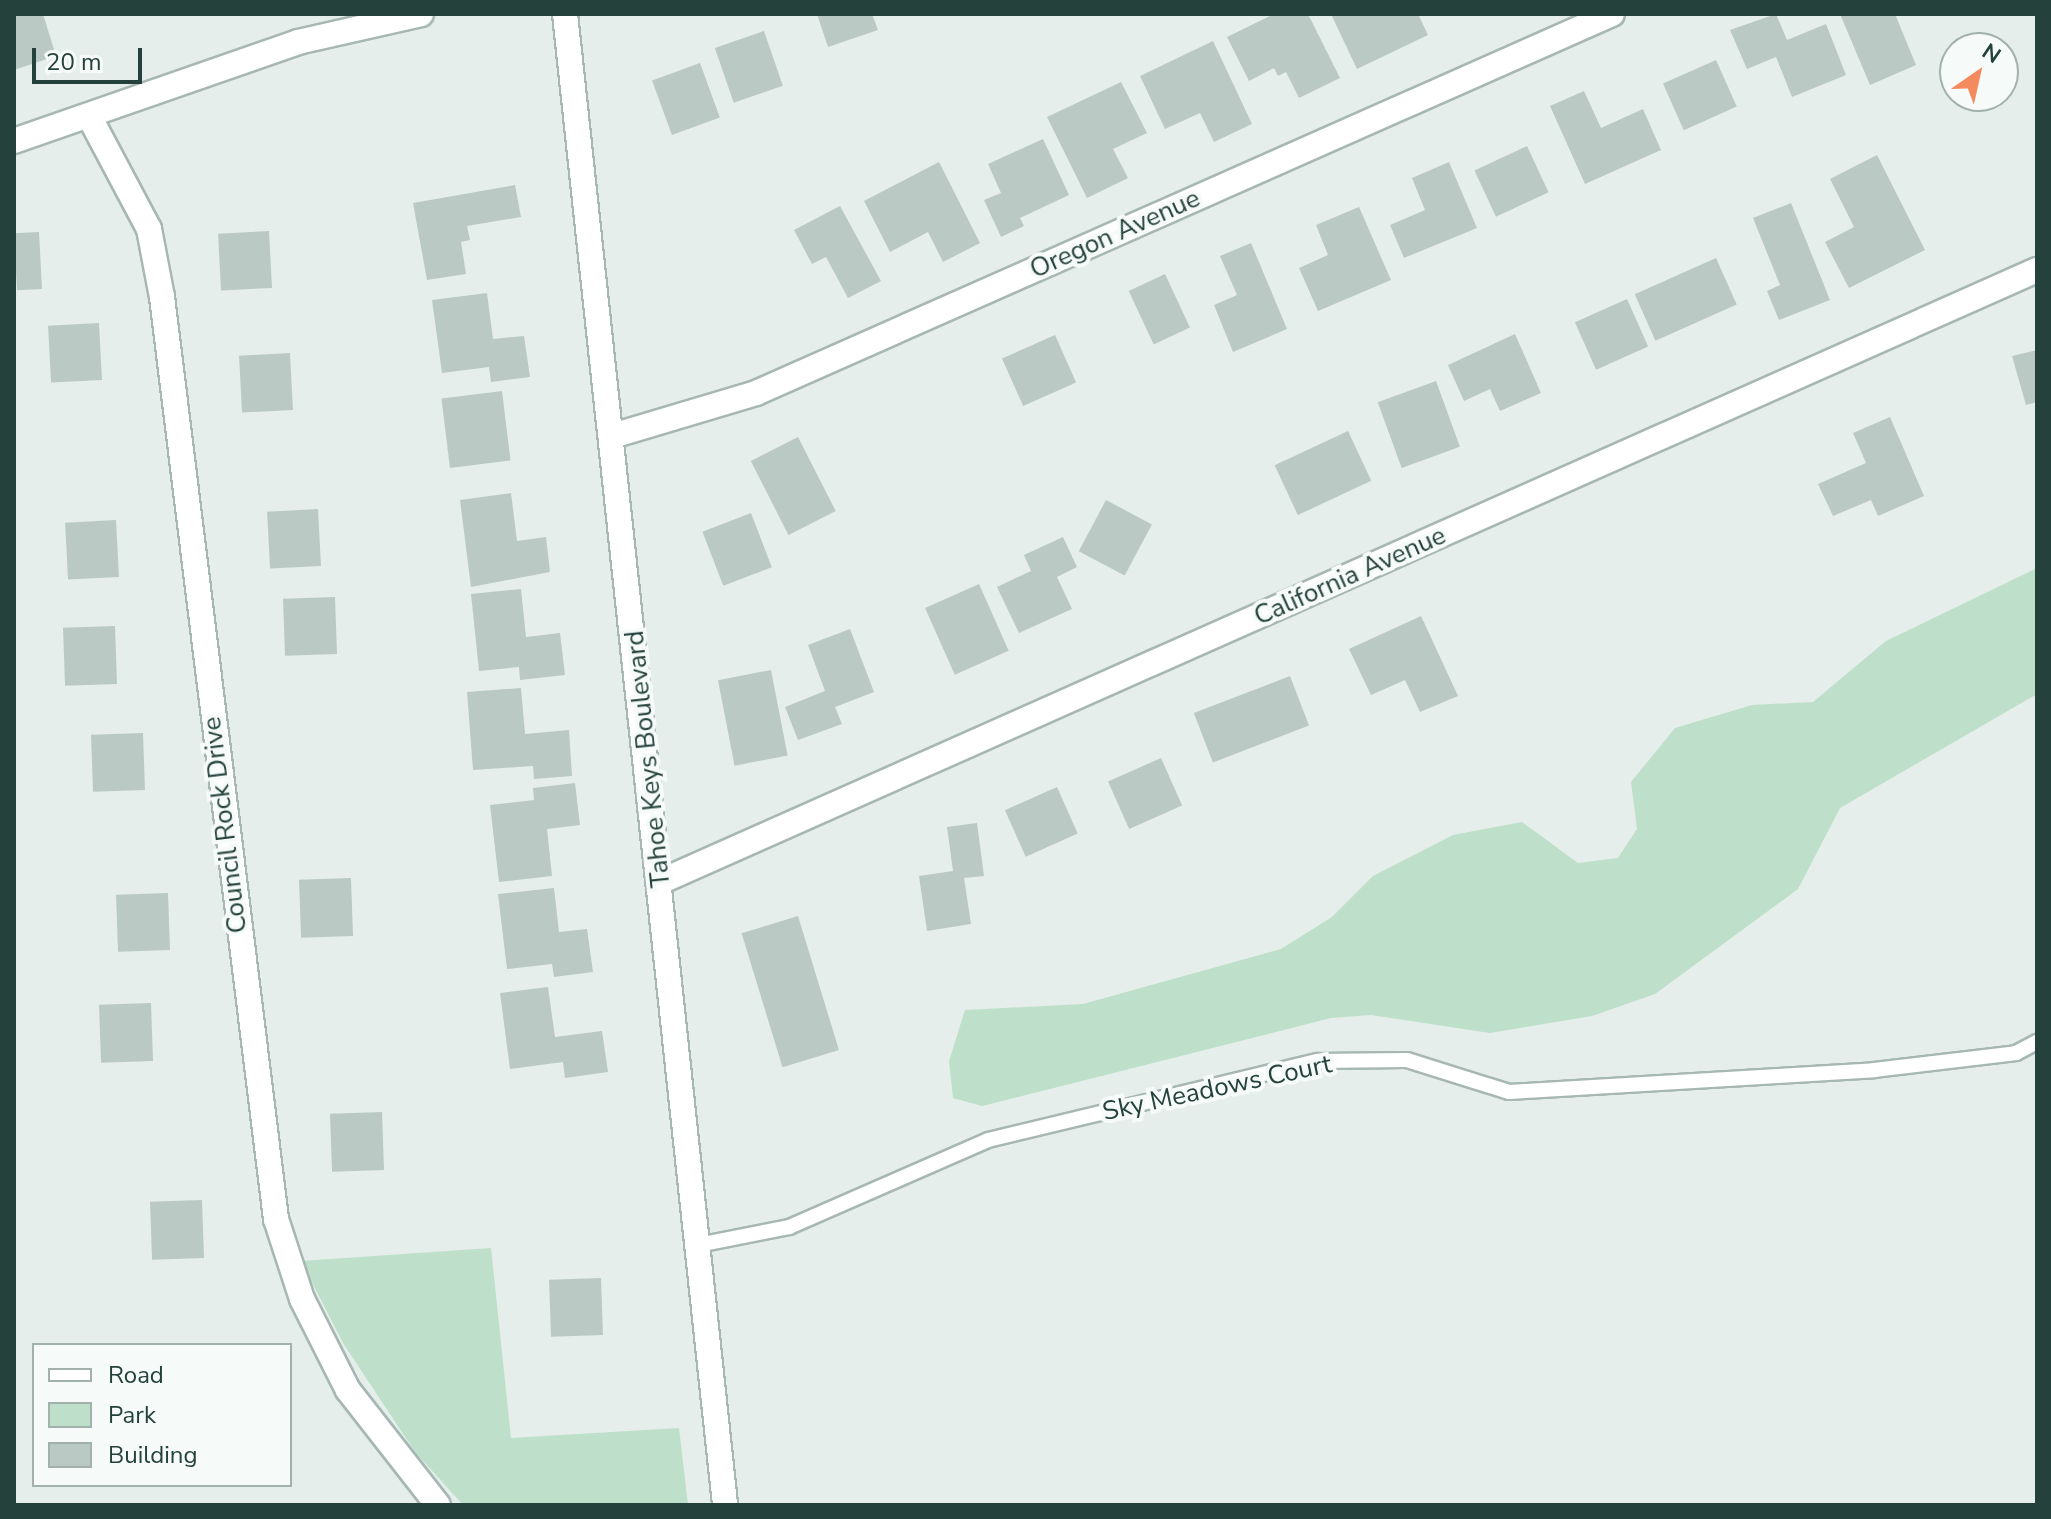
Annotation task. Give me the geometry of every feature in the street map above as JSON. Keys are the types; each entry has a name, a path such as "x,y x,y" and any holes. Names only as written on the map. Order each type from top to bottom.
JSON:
{"street":[{"path":"14,141 298,42 421,14"},
{"name":"Tahoe Keys Boulevard","path":"565,14 662,881 725,1505"},
{"name":"Oregon Avenue","path":"612,436 756,393 1612,14"},
{"name":"Council Rock Drive","path":"89,116 149,229 162,297 276,1219 302,1299 348,1390 438,1505"},
{"name":"California Avenue","path":"662,881 2037,270"}],"lane":[{"name":"Sky Meadows Court","path":"698,1245 789,1227 988,1140 1318,1061 1407,1060 1509,1092 1874,1070 2016,1053 2037,1042"}],"green space":[{"path":"2037,568 2037,694 1840,808 1798,889 1655,994 1592,1016 1490,1033 1371,1015 1331,1018 982,1106 953,1098 949,1061 965,1010 1083,1004 1281,949 1332,917 1373,876 1453,835 1522,822 1578,863 1618,858 1637,829 1631,782 1675,728 1752,705 1813,702 1886,641"},
{"path":"491,1248 511,1438 679,1428 688,1505 463,1505 415,1452 343,1343 301,1261"}],"building":[{"path":"14,14 43,14 56,56 14,70"},
{"path":"817,14 872,14 878,30 828,47"},
{"path":"1274,14 1308,14 1340,78 1299,98 1286,72 1278,76 1274,68 1249,81 1227,37"},
{"path":"1331,14 1418,14 1428,35 1357,69"},
{"path":"1776,14 1787,40 1826,24 1846,75 1792,97 1776,57 1747,69 1730,30"},
{"path":"1840,14 1895,14 1916,65 1870,85"},
{"path":"764,31 783,86 734,103 715,48"},
{"path":"1213,41 1252,124 1214,142 1200,113 1165,129 1140,76"},
{"path":"1716,60 1737,107 1684,130 1663,84"},
{"path":"700,63 720,118 672,135 652,80"},
{"path":"1121,82 1147,133 1113,149 1128,178 1087,198 1047,117"},
{"path":"1584,91 1601,128 1643,109 1661,150 1585,184 1550,106"},
{"path":"1043,139 1069,195 1020,218 1024,226 1001,237 984,200 1001,193 988,164"},
{"path":"1527,146 1549,192 1496,217 1474,171"},
{"path":"1877,155 1925,250 1849,288 1825,242 1854,227 1830,179"},
{"path":"939,162 980,243 943,262 928,232 890,252 864,201"},
{"path":"1449,162 1477,228 1404,258 1390,225 1425,210 1412,178"},
{"path":"515,185 521,217 467,226 470,240 461,242 466,274 427,280 413,203"},
{"path":"1791,203 1830,300 1779,320 1767,291 1780,285 1753,218"},
{"path":"840,206 881,281 848,298 826,257 812,264 794,230"},
{"path":"1359,207 1391,280 1318,311 1299,268 1328,255 1316,225"},
{"path":"269,231 272,288 221,291 218,234"},
{"path":"39,232 42,289 17,290 14,233"},
{"path":"1251,243 1287,329 1233,352 1214,305 1237,295 1220,256"},
{"path":"1716,258 1737,305 1655,341 1635,294"},
{"path":"1165,274 1190,327 1154,344 1129,291"},
{"path":"487,293 493,339 524,336 530,377 491,382 489,367 442,373 432,300"},
{"path":"1627,299 1648,347 1596,370 1575,322"},
{"path":"99,323 102,380 51,383 48,326"},
{"path":"1515,334 1541,393 1500,411 1490,389 1464,401 1448,365"},
{"path":"1055,335 1076,383 1023,406 1002,359"},
{"path":"2037,350 2037,402 2026,405 2012,356"},
{"path":"290,353 293,410 242,413 239,356"},
{"path":"1436,381 1460,447 1402,468 1378,402"},
{"path":"502,391 511,460 450,468 441,398"},
{"path":"1890,417 1924,496 1878,516 1871,500 1833,516 1818,484 1866,463 1853,433"},
{"path":"1348,431 1371,481 1298,515 1275,465"},
{"path":"798,437 836,511 788,535 751,461"},
{"path":"511,493 517,541 546,537 550,572 471,587 460,500"},
{"path":"1106,500 1152,524 1125,576 1079,551"},
{"path":"318,509 321,566 270,569 267,512"},
{"path":"751,513 772,567 723,586 702,532"},
{"path":"116,520 119,577 68,580 65,523"},
{"path":"1063,537 1077,567 1057,577 1072,609 1019,633 997,587 1031,571 1024,555"},
{"path":"979,584 1009,651 955,675 925,608"},
{"path":"521,589 526,637 560,633 565,675 520,680 519,667 479,671 471,594"},
{"path":"335,597 337,654 285,656 283,599"},
{"path":"1421,616 1458,696 1420,712 1405,680 1371,695 1349,649"},
{"path":"115,626 117,684 65,686 63,628"},
{"path":"850,629 874,692 835,707 842,724 798,740 785,707 825,691 808,645"},
{"path":"771,670 788,755 735,766 718,680"},
{"path":"1290,676 1309,725 1213,762 1194,713"},
{"path":"521,688 525,734 569,730 572,776 534,779 533,766 473,770 467,692"},
{"path":"143,733 145,790 93,792 91,735"},
{"path":"1161,758 1182,806 1129,829 1108,782"},
{"path":"575,783 580,825 547,829 552,876 499,882 490,805 534,800 533,788"},
{"path":"1057,787 1078,834 1026,857 1005,810"},
{"path":"977,823 984,876 964,878 971,924 927,931 919,876 953,871 947,827"},
{"path":"351,878 353,936 301,938 299,880"},
{"path":"554,888 559,932 587,929 593,972 554,977 552,964 507,969 498,894"},
{"path":"168,893 170,950 118,952 116,895"},
{"path":"798,916 839,1050 783,1067 742,933"},
{"path":"548,987 555,1037 602,1031 608,1072 565,1078 563,1062 510,1069 500,993"},
{"path":"151,1003 153,1061 101,1063 99,1005"},
{"path":"382,1112 384,1170 332,1172 330,1114"},
{"path":"202,1200 204,1258 152,1260 150,1202"},
{"path":"601,1278 603,1335 551,1337 549,1280"}]}
